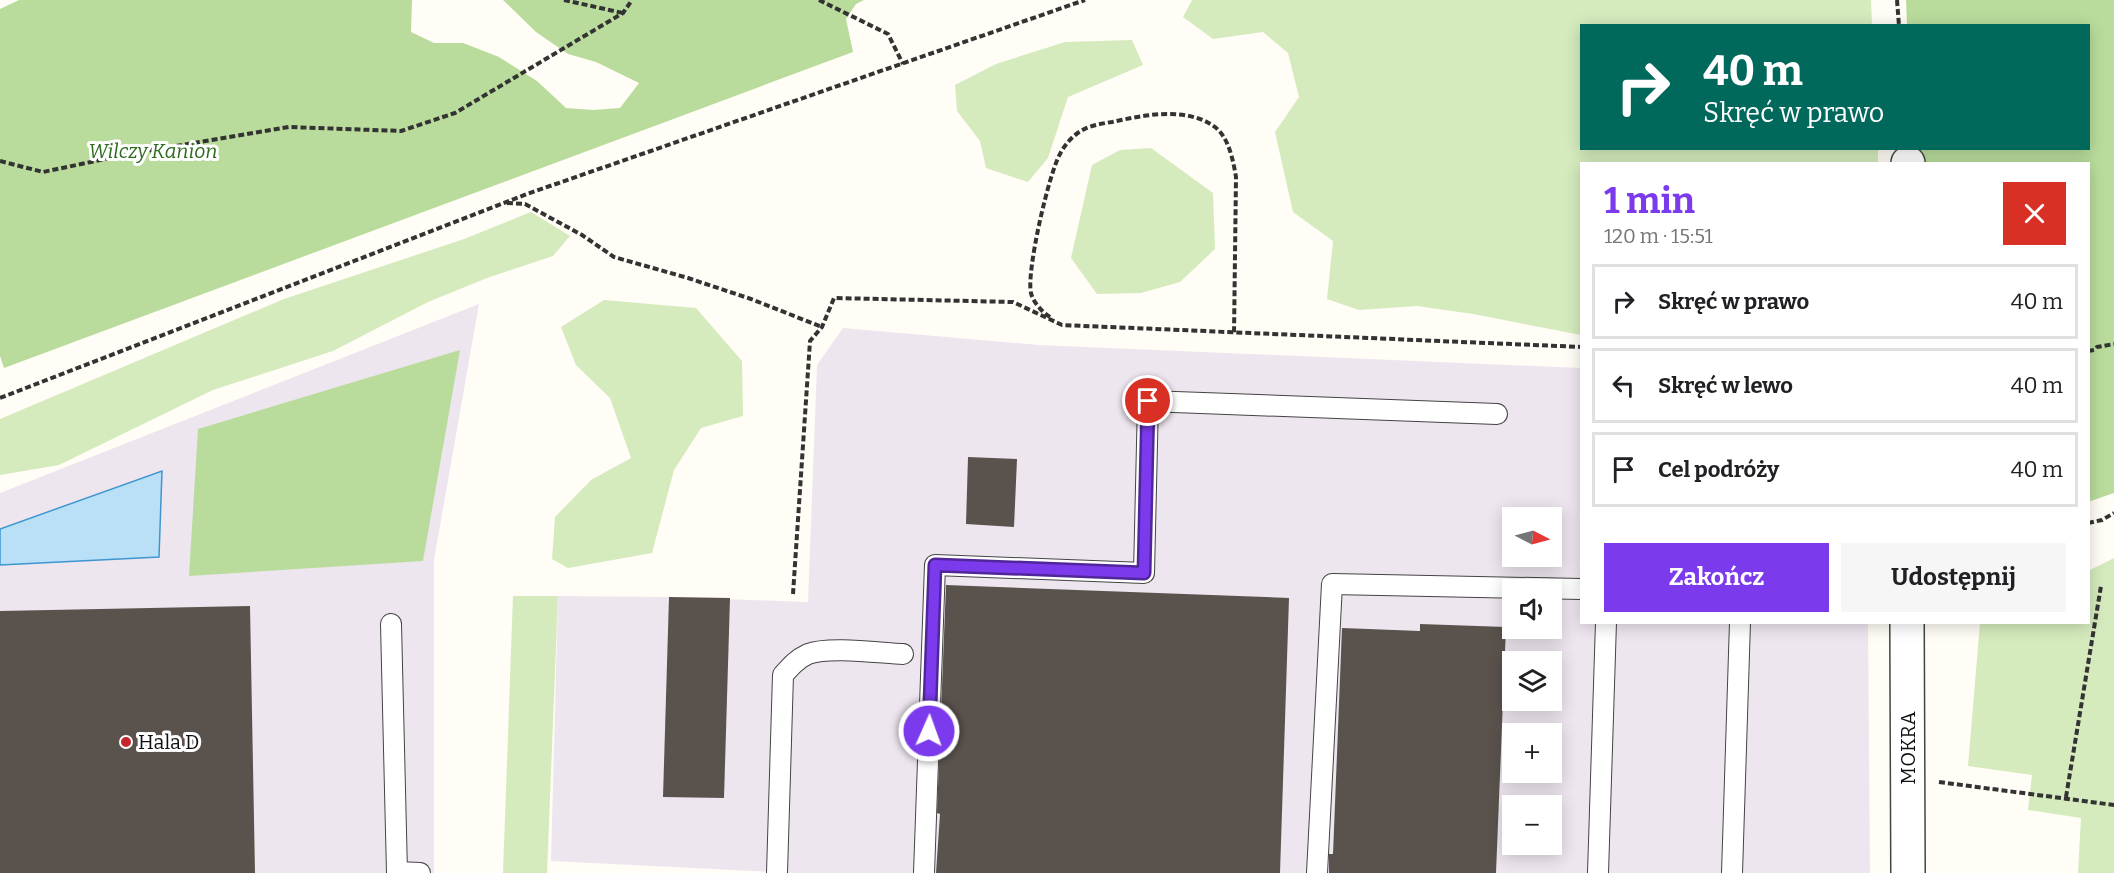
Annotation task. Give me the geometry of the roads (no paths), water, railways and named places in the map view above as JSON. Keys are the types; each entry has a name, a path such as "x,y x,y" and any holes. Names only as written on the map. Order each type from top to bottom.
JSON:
{"street":[{"name":"MOKRA","path":"1907,624 1908,873"}],"lane":[{"path":"924,873 935,565 1144,573 1148,401 1497,414"},
{"path":"1317,873 1332,584 1580,589"},
{"path":"392,624 397,872 420,873"},
{"path":"1598,873 1606,624"},
{"path":"1732,873 1740,624"},
{"path":"777,873 783,675 794,662 810,653 828,651 903,654"}],"water":[{"path":"162,471 159,557 0,565 0,529"}],"place":[{"name":"Hala D","path":"126,742"}],"park label":[{"name":"Wilczy Kanion","path":"153,151"}]}
